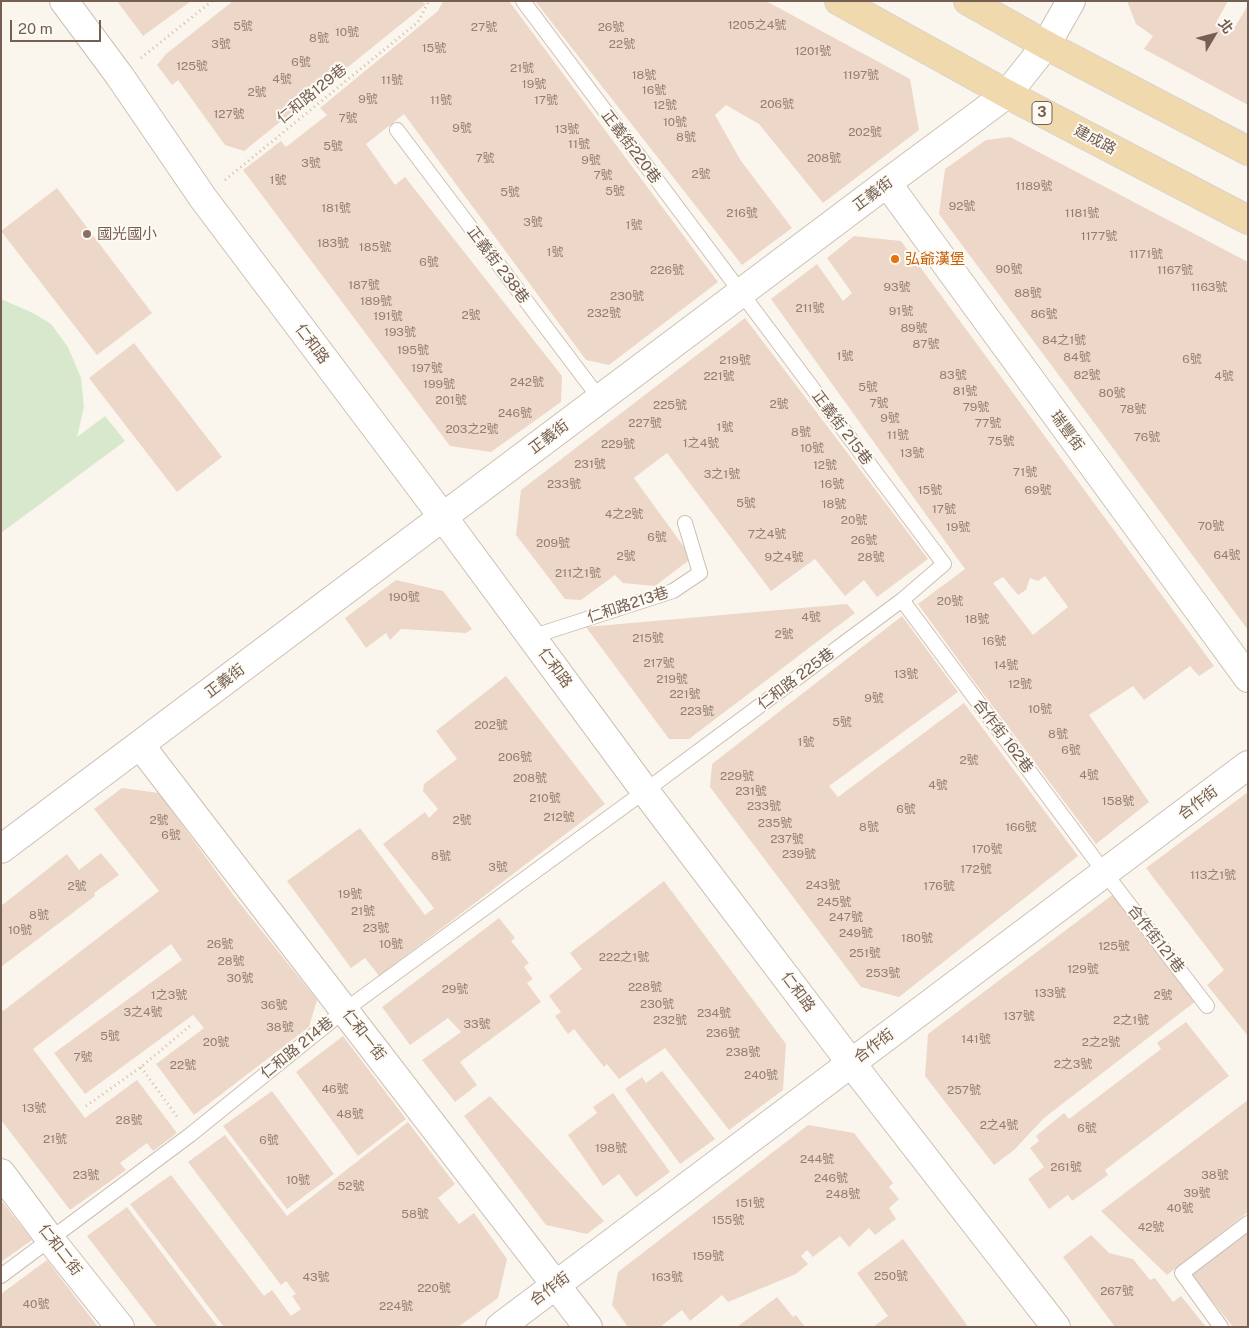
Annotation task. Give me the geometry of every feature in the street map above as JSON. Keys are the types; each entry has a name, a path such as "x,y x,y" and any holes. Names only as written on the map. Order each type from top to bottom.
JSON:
{"main road":[{"name":"建成路","path":"839,1 1007,94 1248,220"},
{"path":"968,1 1046,45 1248,152"}],"street":[{"name":"仁和路","path":"64,1 119,75 203,198 443,517 645,791 851,1063 1056,1327"},
{"name":"正義街","path":"1,850 886,183 1007,94 1046,45 1071,1"},
{"name":"瑞豐街","path":"886,183 1248,678"},
{"name":"仁和一街","path":"140,745 588,1327"},
{"name":"合作街","path":"500,1327 1248,765"},
{"name":"仁和二街","path":"1,1173 50,1239 120,1327"}],"lane":[{"name":"正義街220巷","path":"523,1 740,293"},
{"name":"正義街 238巷","path":"397,130 600,399"},
{"name":"正義街 215巷","path":"740,293 944,564"},
{"name":"仁和路213巷","path":"531,637 673,591 700,573 685,523"},
{"name":"仁和路 225巷","path":"645,791 902,600 944,564"},
{"name":"合作街 162巷","path":"902,600 1104,873"},
{"name":"仁和路 214巷","path":"1,1276 190,1135 345,1010 645,791"},
{"name":"合作街121巷","path":"1104,873 1207,1006"},
{"path":"1221,1327 1182,1273 1248,1223"}],"path":[{"path":"119,75 212,1"},
{"name":"仁和路129巷","path":"203,198 418,22 429,1"},
{"path":"86,1106 141,1067 191,1025"},
{"path":"141,1067 190,1135"}],"green space":[{"path":"1,299 33,313 51,324 68,347 81,378 84,407 77,437 105,416 125,441 1,533"}],"building":[{"path":"117,1 191,1 143,36"},
{"path":"233,1 421,1 426,4 244,151 225,145 178,80 172,85 157,65 166,54"},
{"path":"443,1 509,1 718,282 609,365 586,360 404,114 366,144 395,185 405,177 562,376 561,402 491,452 450,446 243,170 281,141 286,147 327,115 320,108 438,11"},
{"path":"535,1 766,1 910,79 919,130 823,203 759,124 726,105 715,115 741,161 792,228 742,265"},
{"path":"1127,1 1228,1 1217,21 1232,32 1248,5 1248,105 1144,49 1153,36 1136,24"},
{"path":"1010,137 1248,262 1248,630 939,214 945,169 986,140"},
{"path":"57,188 152,313 97,355 1,231"},
{"path":"854,236 901,241 1214,666 1199,676 1190,666 1144,700 1133,686 1089,715 1149,802 1096,844 918,604 965,569 771,299 817,264 843,301 852,293 827,258","holes":["1045,576 1068,607 1033,635 993,583 1003,577 1018,595 1026,590 1030,578 1038,581"]},
{"path":"745,318 928,559 877,597 864,580 845,596 815,559 771,591 667,453 634,478 692,558 655,586 623,583 615,575 581,600 565,599 516,535 521,490"},
{"path":"134,343 222,457 177,492 89,378"},
{"path":"396,580 443,591 472,629 466,633 401,629 390,640 386,633 366,648 345,618"},
{"path":"847,604 855,613 689,739 669,739 586,627"},
{"path":"902,616 958,692 829,786 838,797 964,703 1078,856 899,997 861,987 710,787 712,764"},
{"path":"506,676 605,804 379,976 365,958 351,968 287,881 360,828 425,915 434,908 383,844 425,812 429,818 438,809 423,791 424,784 457,759 436,731"},
{"path":"122,788 159,793 234,896 317,1000 309,1027 194,1115 156,1064 204,1028 193,1015 85,1094 54,1053 182,960 171,944 33,1049 85,1118 137,1080 177,1133 153,1151 147,1143 120,1163 126,1170 70,1210 1,1120 1,1008 3,1011 159,891 94,809"},
{"path":"1248,792 1248,1036 1207,985 1224,970 1146,868"},
{"path":"101,853 119,875 94,893 95,896 1,967 1,906 67,854 79,870"},
{"path":"664,881 786,1044 783,1090 729,1130 665,1048 619,1079 607,1064 604,1067 574,1029 568,1034 555,1016 561,1012 549,996 582,969 570,953"},
{"path":"1115,893 1196,1001 1044,1118 1014,1150 994,1165 925,1076 928,1034"},
{"path":"499,918 515,938 511,941 529,963 524,967 533,979 527,983 541,1002 460,1062 477,1085 455,1102 422,1060 461,1032 448,1018 410,1045 382,1007"},
{"path":"1186,1022 1229,1076 1105,1170 1108,1175 1072,1201 1068,1195 1049,1209 1028,1179 1044,1167 1030,1148 1039,1141 1036,1136 1064,1113 1069,1119 1161,1049 1157,1043"},
{"path":"343,1036 406,1119 358,1156 296,1072"},
{"path":"662,1071 715,1139 680,1164 625,1089 642,1077 646,1083"},
{"path":"272,1091 334,1174 287,1209 223,1126"},
{"path":"613,1093 670,1172 636,1197 619,1174 603,1186 568,1135 597,1113 593,1107"},
{"path":"490,1096 604,1221 587,1234 546,1225 464,1116"},
{"path":"1248,1100 1248,1212 1167,1275 1101,1211"},
{"path":"408,1122 455,1184 438,1198 459,1224 474,1213 507,1259 498,1298 458,1327 224,1327 130,1204 171,1175 264,1296 272,1290 291,1316 301,1309 292,1296 296,1294 286,1281 281,1285 188,1162 225,1135 287,1216"},
{"path":"808,1125 854,1133 893,1183 889,1187 899,1199 889,1208 896,1219 875,1235 869,1228 849,1247 840,1236 813,1257 807,1250 801,1256 808,1264 796,1274 728,1302 722,1295 690,1321 682,1310 660,1327 628,1327 612,1305 618,1272"},
{"path":"1,1200 32,1240 1,1262"},
{"path":"127,1207 218,1327 157,1327 87,1236"},
{"path":"1248,1230 1248,1327 1233,1327 1191,1274"},
{"path":"1091,1235 1109,1253 1133,1259 1150,1280 1155,1278 1173,1302 1181,1296 1206,1327 1115,1327 1063,1257"},
{"path":"903,1239 967,1325 964,1327 873,1327 888,1316 857,1273"},
{"path":"47,1260 98,1327 1,1327 1,1294"},
{"path":"777,1297 793,1317 796,1315 805,1327 737,1327"}],"place":[{"name":"國光國小","path":"87,234"},
{"name":"弘爺漢堡","path":"895,259"}]}
